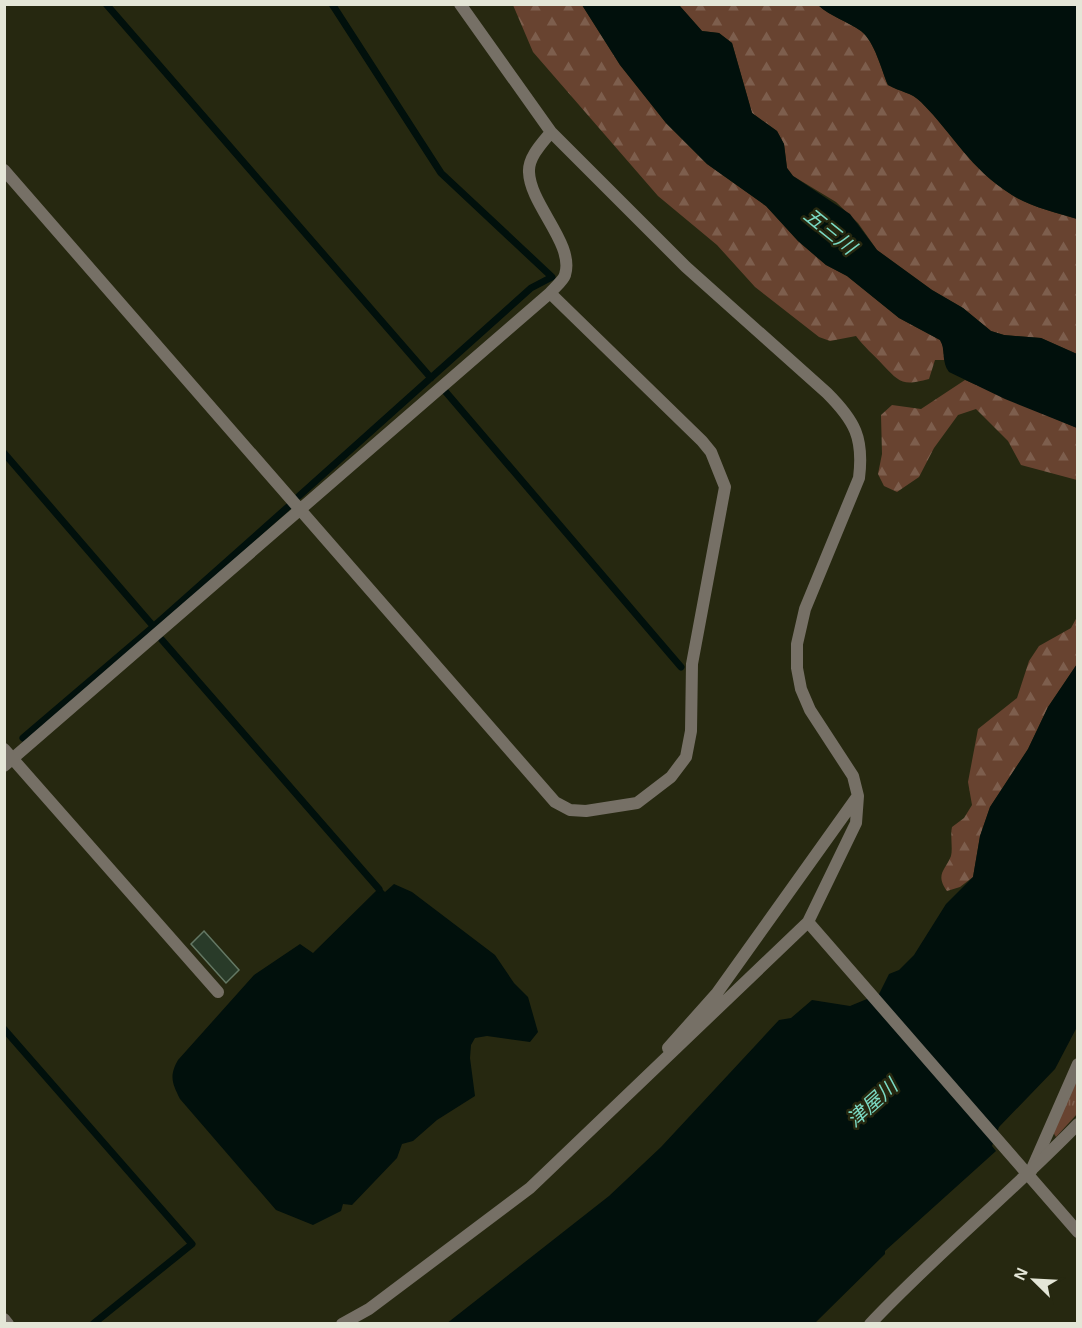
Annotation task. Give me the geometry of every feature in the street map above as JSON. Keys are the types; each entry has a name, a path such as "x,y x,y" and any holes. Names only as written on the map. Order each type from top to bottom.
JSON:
{"street":[{"path":"342,1323 369,1309 531,1188 808,922 856,823 858,796 853,776 810,710 797,668 797,644 805,609 859,478 861,450 854,425 846,411 686,267 551,132 460,4"},
{"path":"218,993 7,758 302,510 550,293 565,276 567,256 535,195 528,170 534,154 551,132"},
{"path":"4,170 555,802 570,810 586,811 637,803 671,777 686,757 691,731 692,664 725,487 711,452 702,441 550,293"},
{"path":"613,1110 717,993 858,796"},
{"path":"808,922 1077,1232"},
{"path":"1029,1174 1077,1064"},
{"path":"870,1323 1029,1174 1077,1124"},
{"path":"4,1319 8,1323"}],"green space":[{"path":"513,5 582,5 620,65 666,123 707,164 766,206 798,241 826,265 847,276 899,318 940,340 944,360 935,360 929,379 908,382 898,379 856,336 830,341 819,337 755,287 717,245 658,196 533,52"},
{"path":"679,5 818,5 866,36 874,49 888,85 921,102 973,162 997,185 1027,203 1077,219 1077,354 1041,338 1004,335 991,331 963,308 932,290 877,250 858,223 836,202 793,176 787,168 784,144 777,131 752,113 732,43 719,33 702,31"},
{"path":"965,380 1077,428 1077,480 1021,465 1008,441 976,409 958,415 934,448 919,477 897,492 884,486 878,474 882,454 881,415 892,405 921,409"},
{"path":"1077,617 1077,664 1048,707 1028,749 990,807 980,836 973,877 960,887 947,891 941,876 951,856 952,827 964,818 972,805 968,782 978,729 1017,698 1029,661 1039,646 1071,628"},
{"path":"1077,1080 1077,1114 1056,1137 1053,1132"}],"water":[{"name":"五三川","path":"582,5 679,5 702,31 719,33 732,43 752,113 777,131 784,144 787,168 793,176 850,214 877,250 932,290 963,308 991,331 1004,335 1041,338 1077,354 1077,428 1005,399 949,372 940,340 899,318 847,276 826,265 798,241 766,206 707,164 666,123 620,65"},
{"path":"818,5 1077,5 1077,219 1027,203 997,185 973,162 921,102 888,85 874,49 866,36"},
{"name":"津屋川","path":"1077,664 1077,1027 1055,1069 999,1127 992,1146 996,1151 885,1251 885,1254 815,1323 446,1324 609,1196 661,1147 779,1020 791,1018 812,1000 850,1006 879,994 889,974 899,970 914,955 946,904 973,877 980,836 990,807 1028,749 1048,707"},
{"path":"394,884 412,892 495,955 514,983 528,997 538,1032 530,1042 487,1036 475,1038 471,1045 470,1058 475,1096 437,1120 413,1141 402,1144 397,1158 352,1205 343,1204 341,1211 313,1225 276,1210 180,1099 173,1084 173,1071 178,1060 254,975 300,944 313,953 380,887 385,892"}],"building":[{"path":"204,931 239,970 226,983 191,944"}],"waterway":[{"path":"106,4 431,378"},
{"path":"299,496 531,288 552,277 441,173 332,4"},
{"path":"445,391 681,667"},
{"path":"4,453 154,627"},
{"path":"23,738 152,628 289,506"},
{"path":"162,640 379,889"},
{"path":"4,1029 192,1244 93,1324"}]}
